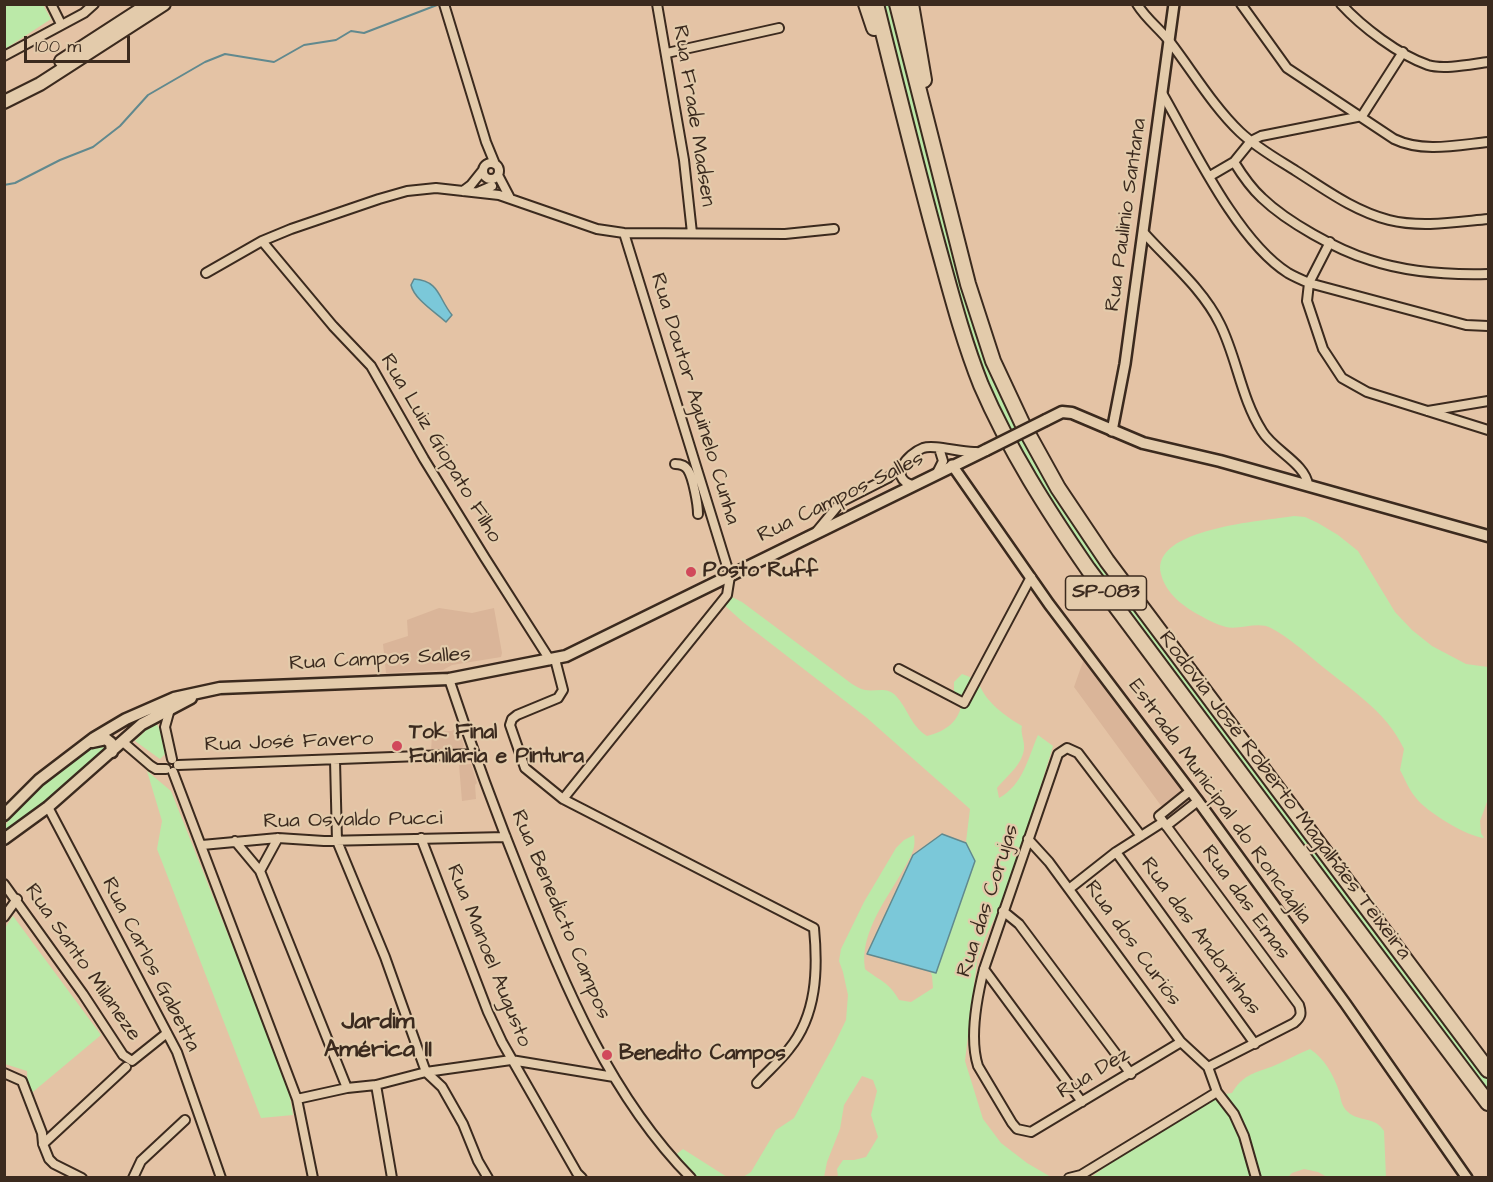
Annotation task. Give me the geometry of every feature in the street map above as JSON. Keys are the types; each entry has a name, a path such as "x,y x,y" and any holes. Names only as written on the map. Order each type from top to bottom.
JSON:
{"highway":[{"path":"866,4 921,185"},
{"name":"Rodovia José Roberto Magalhães Teixeira","path":"876,4 955,310 982,386 1019,461 1059,527 1488,1103"},
{"name":"Rodovia José Roberto Magalhães Teixeira","path":"897,4 975,309 993,361 1022,423 1058,488 1114,570 1488,1070"},
{"path":"911,4 940,177"}],"main road":[{"path":"4,93 36,77 149,4"},
{"path":"4,102 40,84 164,4"},
{"name":"Rua Campos Salles","path":"4,817 39,780 82,746 126,719 182,695 259,686 449,679 566,656 1062,412 1083,416 1143,443 1220,461 1488,536"},
{"path":"4,839 48,807 142,724 204,691"},
{"path":"142,711 155,716"},
{"path":"123,742 118,736 118,731 126,719"},
{"path":"82,746 106,739 111,744 112,752"}],"street":[{"path":"51,4 61,24"},
{"path":"4,56 84,13 94,4"},
{"path":"444,4 486,142 499,169 496,178 477,193"},
{"name":"Rua Frade Madsen","path":"657,4 684,160 692,233"},
{"path":"1137,4 1168,40 1230,122 1251,141 1352,206 1376,216 1419,224 1488,219"},
{"name":"Rua Paulinio Santana","path":"1112,431 1125,364 1174,4"},
{"path":"1241,4 1287,68 1394,139 1405,144 1439,147 1488,142"},
{"path":"1341,4 1362,24 1403,52 1429,65 1488,62"},
{"path":"667,53 780,28"},
{"path":"1210,176 1234,162 1251,141 1268,134 1362,116 1403,52"},
{"path":"1162,93 1235,218 1259,249 1288,273 1309,283 1466,325 1488,326"},
{"path":"486,142 483,174 500,195"},
{"path":"1234,162 1251,187 1273,208 1330,242 1367,260 1425,271 1488,274"},
{"path":"463,191 471,185 487,164 495,164"},
{"path":"498,175 510,198"},
{"path":"206,273 262,241 291,229 407,191 435,188 500,195 597,229 624,233 785,234 834,229"},
{"name":"Rua Doutor Aguinelo Cunha","path":"624,233 730,576"},
{"path":"1144,233 1212,309 1228,342 1256,422 1279,451 1304,471 1308,485"},
{"name":"Rua Luiz Giopato Filho","path":"262,241 333,326 371,366 484,558 553,659 563,690 562,694 558,698 517,715 510,724 525,768 563,799"},
{"path":"1330,242 1309,283 1307,301 1323,349 1342,378 1367,392 1488,430"},
{"path":"1425,412 1488,402"},
{"path":"1452,420 1458,406"},
{"path":"815,533 841,502 888,478 908,458 923,448 939,448 961,453 985,451"},
{"path":"937,472 943,461 939,448"},
{"name":"Estrada Municipal do Roncáglia","path":"939,448 1049,604 1190,791 1345,1004 1467,1178"},
{"path":"675,464 681,464 687,469 698,514"},
{"path":"902,465 901,477 906,483 912,485"},
{"path":"730,576 727,595 563,799 814,928 817,961 812,1002 804,1026 791,1047 757,1083"},
{"path":"899,669 964,703 1031,577"},
{"name":"Rua Benedicto Campos","path":"449,679 474,754 565,981 614,1077 638,1117 664,1150 691,1178"},
{"path":"170,709 165,727 172,766 297,1099 313,1178"},
{"path":"155,716 165,727"},
{"name":"Rua José Favero","path":"123,742 156,769 172,766 474,754"},
{"name":"Rua das Corujas","path":"1023,1131 1012,1123 975,1058 977,995 1003,911 1058,754 1067,748 1078,753 1141,836"},
{"path":"335,760 337,841 385,957 426,1072 442,1087 463,1124 478,1161 488,1178"},
{"path":"1162,821 1190,791"},
{"path":"1069,889 1116,852 1197,801"},
{"name":"Rua Carlos Gabetta","path":"48,807 177,1052 221,1178"},
{"name":"Rua das Emas","path":"1162,821 1299,1005 1300,1018 1255,1044"},
{"name":"Rua Osvaldo Pucci","path":"202,845 278,838 337,841 506,837"},
{"path":"260,872 278,838"},
{"name":"Rua Manoel Augusto","path":"421,838 488,1012 512,1060 582,1178"},
{"name":"Rua dos Curiós","path":"1028,839 1049,862 1181,1042 1208,1068"},
{"path":"235,841 260,872 347,1088"},
{"name":"Rua das Andorinhas","path":"1116,852 1255,1044"},
{"name":"Rua Santo Milaneze","path":"4,884 17,899 83,994 129,1064"},
{"path":"4,917 17,899"},
{"path":"1003,911 1019,924 1131,1074"},
{"path":"984,969 1082,1102"},
{"path":"43,1144 129,1064 167,1033"},
{"name":"Rua Dez","path":"1023,1131 1031,1132 1181,1042"},
{"path":"1255,1044 1208,1068 1217,1092 1234,1114 1244,1136 1256,1178"},
{"path":"297,1099 347,1088 376,1085 426,1072 512,1060 614,1077"},
{"path":"4,1073 22,1081 42,1133 43,1144 54,1164 82,1178"},
{"path":"376,1085 392,1178"},
{"path":"1069,1178 1081,1175 1217,1092"},
{"path":"133,1178 141,1161 185,1120"},
{"path":"478,1161 480,1178"}],"shaded area":[{"path":"439,608 472,613 494,608 501,657 452,665 443,670 386,673 383,644 408,636 407,620"},
{"path":"1085,656 1184,790 1162,807 1074,687"},
{"path":"458,728 464,745 462,749 457,753 431,753 432,732 451,731"},
{"path":"471,764 477,783 475,785 476,799 462,801 459,765"}],"green space":[{"path":"5,4 43,5 51,19 5,49"},
{"path":"881,5 892,5 928,148 1026,439 1488,1077 1488,1096 1080,548 1017,445 991,394 960,312"},
{"path":"1294,516 1305,517 1318,523 1358,551 1395,612 1432,646 1466,664 1488,667 1488,799 1480,821 1484,838 1457,828 1421,804 1411,792 1400,770 1404,749 1387,723 1366,701 1271,628 1255,625 1231,628 1210,621 1182,604 1171,594 1163,581 1162,559 1173,546 1190,537 1236,524"},
{"path":"732,597 742,602 852,684 865,690 885,690 893,693 913,722 927,736 946,728 958,715 962,702 954,694 954,682 962,674 973,679 995,707 1022,726 1023,755 997,788 999,798 1014,786 1019,778 1038,735 1053,746 1010,887 977,960 965,1061 983,1119 1001,1143 1027,1163 1051,1177 838,1177 837,1169 843,1160 866,1157 878,1137 871,1115 877,1091 873,1080 862,1076 844,1105 840,1129 827,1162 824,1177 743,1177 751,1172 776,1130 794,1118 834,1045 846,1020 848,995 839,961 841,949 864,902 896,848 904,840 914,835 912,854 871,928 864,955 865,969 888,985 899,1000 911,1002 933,988 927,961 964,858 970,809 867,718 723,604"},
{"path":"155,721 160,730 165,754 160,759 135,741"},
{"path":"107,740 109,747 29,818 5,831 5,826 13,813 86,747"},
{"path":"147,771 171,791 288,1086 293,1115 261,1118 157,849 162,821"},
{"path":"13,916 101,1035 28,1096 27,1071 5,1064 5,928"},
{"path":"1310,1049 1320,1057 1331,1073 1346,1110 1352,1115 1376,1123 1384,1131 1386,1177 1327,1177 1304,1169 1292,1173 1287,1178 1090,1178 1199,1098 1232,1093 1248,1076"},
{"path":"683,1149 727,1177 695,1177 674,1156"}],"water":[{"path":"414,279 429,283 438,291 452,315 446,322 416,295 411,285"},
{"path":"942,834 966,843 975,861 936,973 867,954 913,855"}],"waterway":[{"path":"4,185 15,183 60,160 93,147 120,126 148,95 205,62 225,54 274,62 304,45 336,40 351,31 364,33 437,5"}],"place":[{"name":"Posto Ruff","path":"691,572"},
{"name":"Tok Final Funilaria e Pintura","path":"397,746"},
{"name":"Benedito Campos","path":"607,1055"}],"district":[{"name":"Jardim América II","path":"378,1037"}]}
